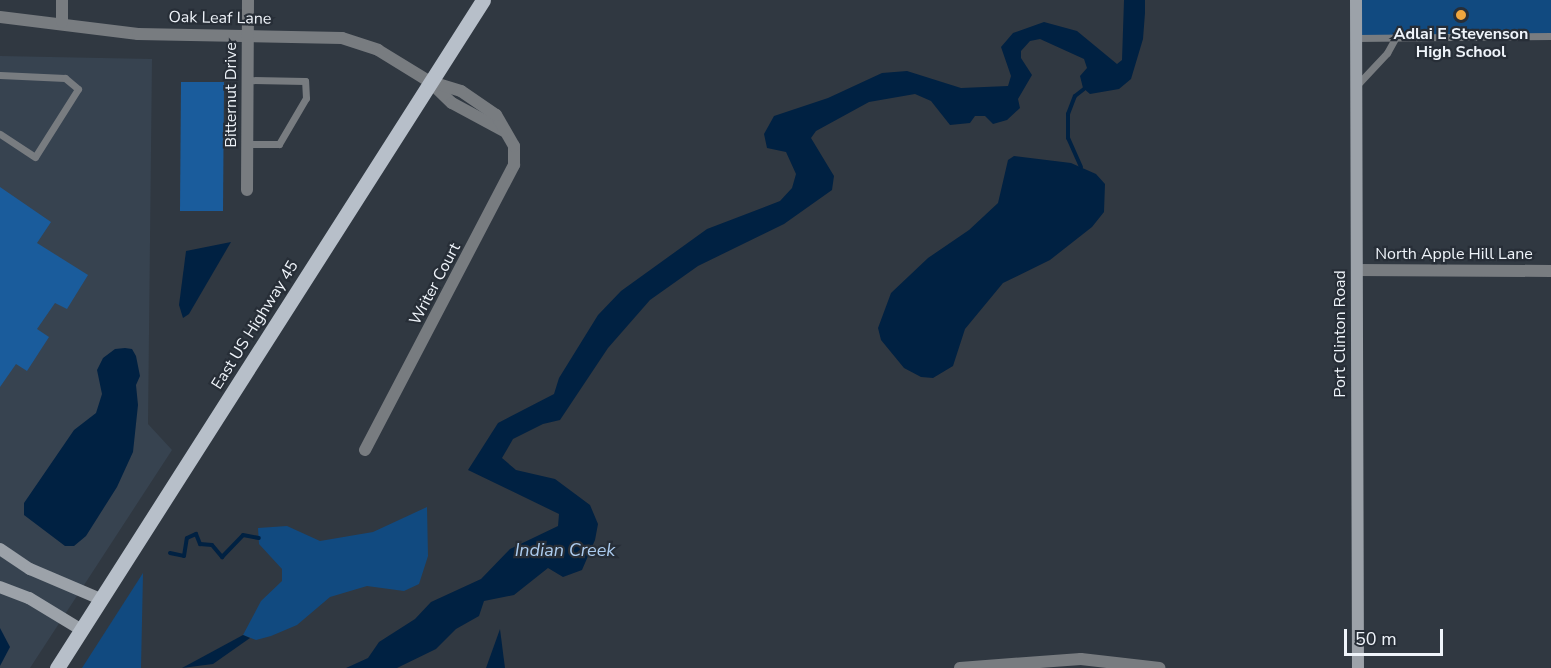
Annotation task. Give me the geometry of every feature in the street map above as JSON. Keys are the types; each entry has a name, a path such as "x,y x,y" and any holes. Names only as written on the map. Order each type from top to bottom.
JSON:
{"main road":[{"name":"East US Highway 45","path":"57,668 99,598 483,0"}],"street":[{"path":"62,0 62,22"},
{"name":"Bitternut Drive","path":"247,190 248,0"},
{"name":"Port Clinton Road","path":"1356,0 1358,668"},
{"name":"Oak Leaf Lane","path":"0,17 62,22 138,34 248,34 342,38 378,50 430,82"},
{"name":"Writer Court","path":"365,450 505,188 514,165 514,147 504,131 452,103 430,82"},
{"name":"North Apple Hill Lane","path":"1357,270 1551,271"},
{"path":"0,549 30,569 99,598"},
{"path":"0,587 29,598 80,629"},
{"path":"960,668 1081,659 1159,668"}],"lane":[{"path":"1356,38 1551,36"},
{"path":"1357,85 1387,53 1396,38"},
{"path":"0,75 65,78 78,90 35,157 0,134"},
{"path":"247,144 279,144 306,98 305,81 248,80"}],"shaded area":[{"name":"Adlai E Stevenson High School","path":"1358,0 1551,0 1551,36 1356,38"},
{"path":"0,56 152,59 148,424 172,450 30,668 0,668"},
{"path":"427,507 428,556 419,584 404,591 367,586 330,597 297,625 271,636 256,640 243,635 261,601 282,581 282,569 259,544 258,528 287,526 320,541 373,532"},
{"path":"143,573 141,668 82,668"}],"water":[{"name":"Indian Creek","path":"1124,0 1145,0 1145,13 1143,39 1131,79 1119,89 1090,94 1083,88 1080,76 1087,68 1084,59 1040,39 1030,41 1021,51 1021,58 1032,75 1018,99 1020,108 1007,120 993,124 985,116 975,116 970,123 950,125 931,101 915,94 869,102 816,131 811,138 834,176 832,190 784,224 698,266 650,300 608,348 560,420 543,424 513,439 502,458 516,470 555,479 590,505 598,524 595,540 582,570 563,577 548,568 514,595 484,601 479,616 456,629 436,649 397,668 346,668 368,658 379,642 415,619 431,602 481,579 510,549 558,526 559,514 468,470 498,423 554,394 559,378 598,315 621,291 707,229 780,201 792,188 796,174 786,152 767,148 764,134 774,116 828,98 882,73 907,71 961,88 1008,86 1011,76 1001,47 1013,33 1044,22 1077,31 1117,64 1122,60"},
{"path":"1014,156 1071,163 1096,174 1105,184 1104,212 1092,227 1050,260 1003,283 965,329 953,366 933,378 921,377 904,368 881,340 878,328 891,293 928,258 969,230 998,203 1008,160"},
{"path":"231,242 189,314 183,318 179,305 186,251"},
{"path":"115,349 132,349 136,356 140,376 136,385 138,405 133,452 117,487 86,536 74,546 65,546 24,515 24,503 74,430 96,413 102,394 97,370 103,358"},
{"path":"0,628 10,647 0,666"},
{"path":"500,629 505,668 486,668"},
{"path":"243,635 250,638 213,664 182,668"}],"building":[{"path":"181,82 224,82 223,211 180,211"},
{"path":"0,187 51,222 37,243 88,275 67,309 55,303 37,329 49,337 27,371 16,364 0,387"}],"waterway":[{"path":"1081,167 1068,138 1068,114 1075,96 1084,89"},
{"path":"170,553 184,556 187,538 196,534 200,544 212,545 222,557 243,535 259,538"}],"place":[{"name":"Adlai E Stevenson High School","path":"1461,15"}]}
